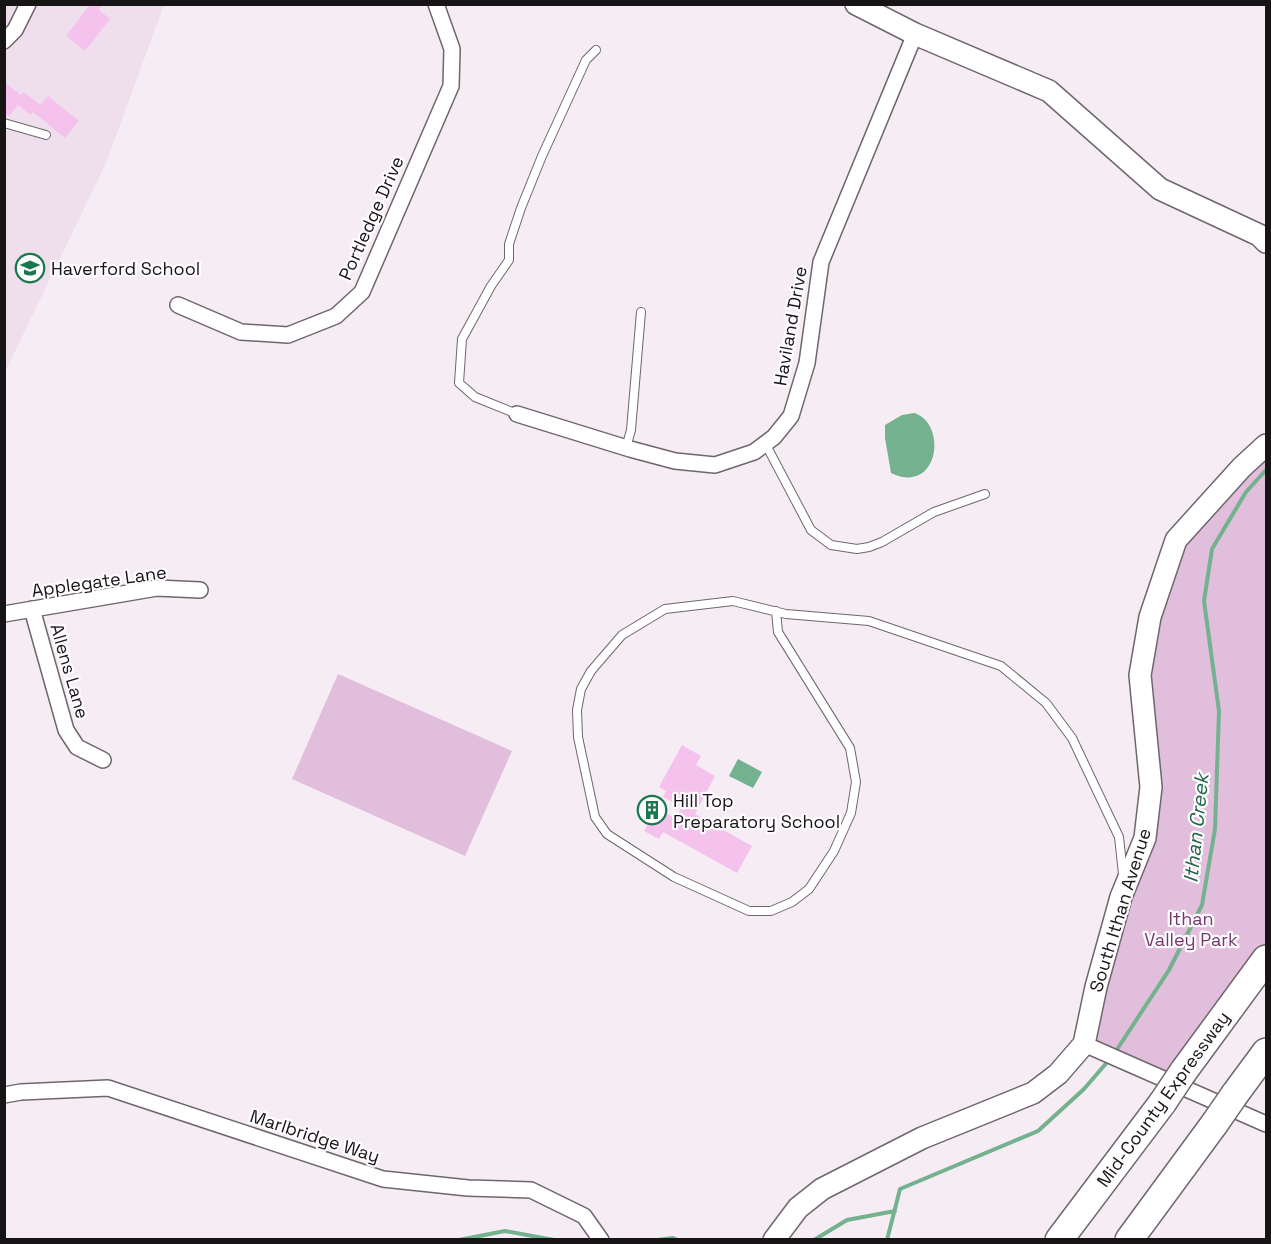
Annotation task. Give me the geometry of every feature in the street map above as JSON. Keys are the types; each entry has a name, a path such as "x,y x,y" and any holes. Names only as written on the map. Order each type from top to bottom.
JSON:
{"highway":[{"name":"Mid-County Expressway","path":"1059,1239 1163,1102 1266,959"},
{"path":"1128,1239 1266,1052"}],"street":[{"path":"4,42 15,30 28,4"},
{"name":"Portledge Drive","path":"178,305 241,332 288,335 336,316 362,292 451,86 452,49 436,4"},
{"path":"856,4 915,34 1049,91 1160,189 1260,235 1266,242"},
{"name":"Haviland Drive","path":"517,414 675,461 716,465 754,452 774,437 791,416 807,363 821,262 915,34"},
{"name":"South Ithan Avenue","path":"774,1239 798,1208 822,1189 922,1138 1033,1093 1058,1074 1084,1044 1096,987 1125,887 1145,838 1150,787 1140,675 1150,617 1176,540 1242,467 1266,445"},
{"name":"Applegate Lane","path":"4,614 157,588 200,590"},
{"name":"Allens Lane","path":"32,609 66,730 77,747 103,760"},
{"path":"1084,1044 1266,1124"},
{"name":"Marlbridge Way","path":"4,1095 21,1092 108,1088 383,1179 468,1188 531,1190 584,1216 601,1239"}],"lane":[{"path":"517,414 475,397 459,382 462,339 491,286 509,260 509,244 542,156 586,60 596,50"},
{"path":"4,123 46,135"},
{"path":"626,448 631,430 642,312"},
{"path":"765,443 811,530 831,545 856,549 870,547 933,512 985,494"},
{"path":"776,611 778,632 850,748 856,782 851,813 834,851 809,889 792,902 771,911 750,911 674,877 607,834 595,817 579,737 577,710 581,689 591,671 622,635 665,609 733,601 776,611 786,614 869,621 1001,666 1046,703 1072,738 1119,837 1125,887"}],"shaded area":[{"name":"Haverford School","path":"5,5 164,5 106,163 5,372"},
{"path":"914,413 925,419 932,430 933,455 928,467 920,475 907,477 891,473 885,425 902,415"},
{"path":"738,759 762,772 753,788 729,776"}],"green space":[{"name":"Ithan Valley Park","path":"1266,445 1266,954 1171,1091 1084,1044 1145,838 1140,675 1176,540"},
{"path":"338,674 512,751 465,856 292,779"}],"building":[{"path":"86,4 103,4 99,10 110,19 85,51 66,36 88,7"},
{"path":"4,82 21,95 24,92 40,105 48,96 79,121 65,138 33,112 30,115 18,105 9,116 4,112"},
{"name":"Hill Top Preparatory School","path":"682,745 701,756 696,765 715,776 695,814 752,846 737,873 663,832 659,839 644,831 650,820 641,815 648,803 675,818 682,807 663,797 666,791 659,787"}],"waterway":[{"name":"Ithan Creek","path":"1114,1054 1169,970 1202,905 1215,829 1219,711 1204,601 1212,549 1246,492 1266,470"},
{"name":"Ithan Creek","path":"887,1240 900,1189 1038,1131 1084,1089 1109,1060"},
{"path":"814,1240 847,1220 895,1211"},
{"path":"459,1240 505,1231 554,1240"},
{"path":"658,1240 673,1238 677,1240"}],"place":[{"name":"Haverford School","path":"30,268"},
{"name":"Hill Top Preparatory School","path":"652,810"}]}
